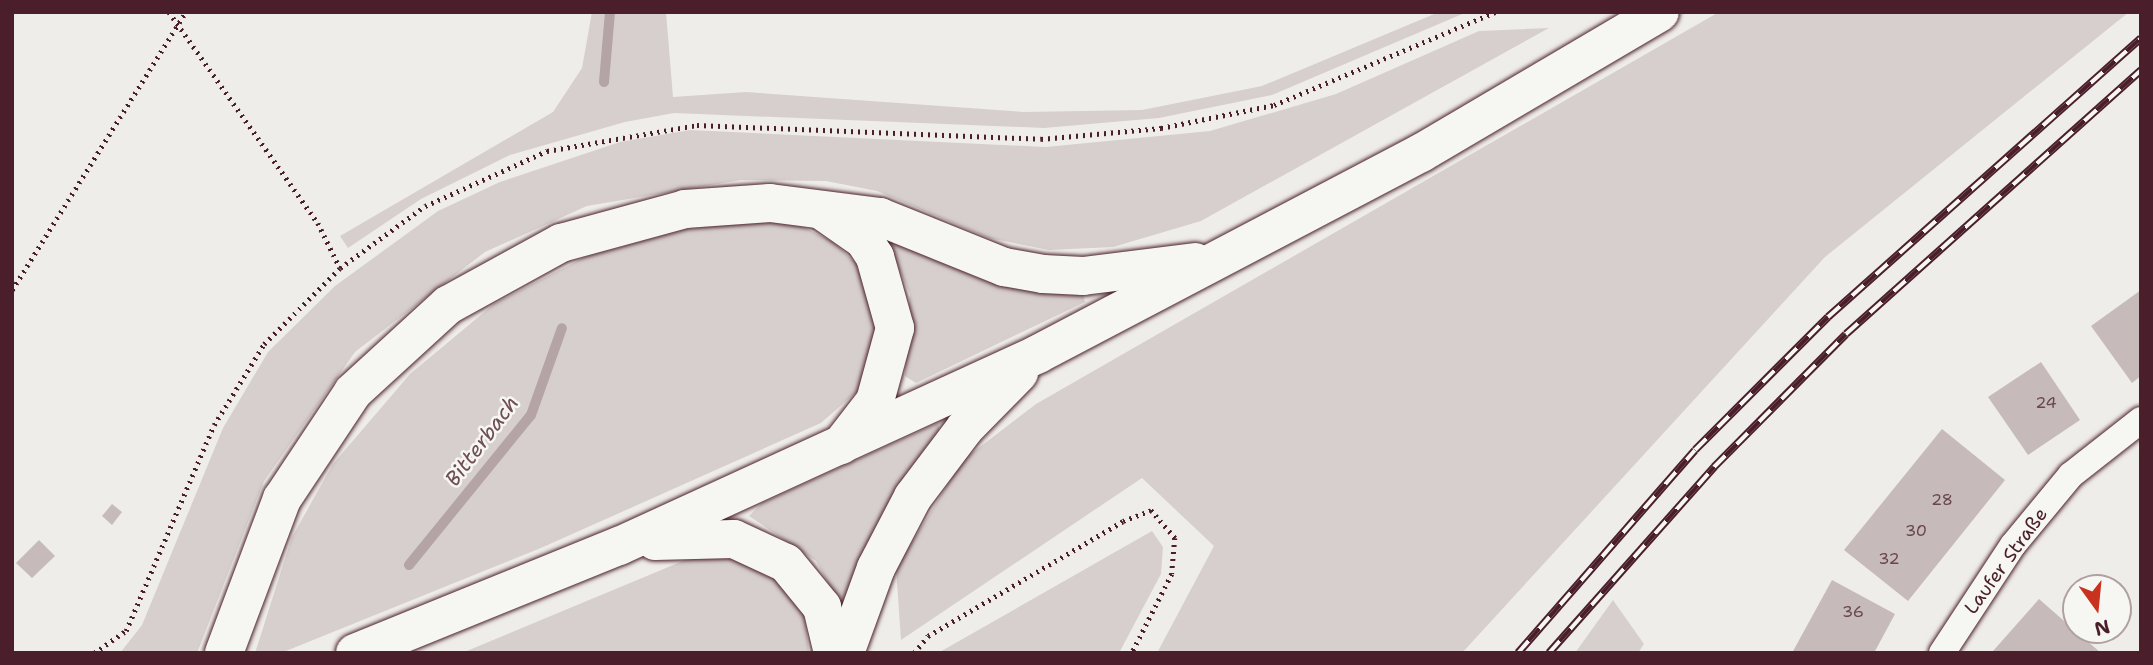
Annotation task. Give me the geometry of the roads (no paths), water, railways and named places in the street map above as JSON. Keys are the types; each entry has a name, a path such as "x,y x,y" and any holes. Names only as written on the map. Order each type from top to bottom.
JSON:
{"main road":[{"path":"355,653 619,546 836,450 1038,354 1228,257 1660,12"},
{"path":"224,653 249,578 282,499 327,426 383,361 466,293 561,243 642,217 727,205 813,205 880,217 1004,267 1043,274 1125,273 1228,257"},
{"path":"813,205 856,234 875,257 895,328 875,401 836,450"},
{"path":"845,653 876,568 913,497 965,428 1038,354"},
{"path":"619,546 705,537 761,548 806,583 822,607 833,653"}],"street":[{"name":"Laufer Straße","path":"1942,653 2013,545 2071,475 2141,420"}],"waterway":[{"name":"Bitterbach","path":"604,82 610,12"},
{"name":"Bitterbach","path":"409,565 531,415 562,328"}],"railway":[{"path":"1518,653 1695,450 1828,317 2141,38"},
{"path":"1549,653 1714,467 1846,334 2141,70"}]}
